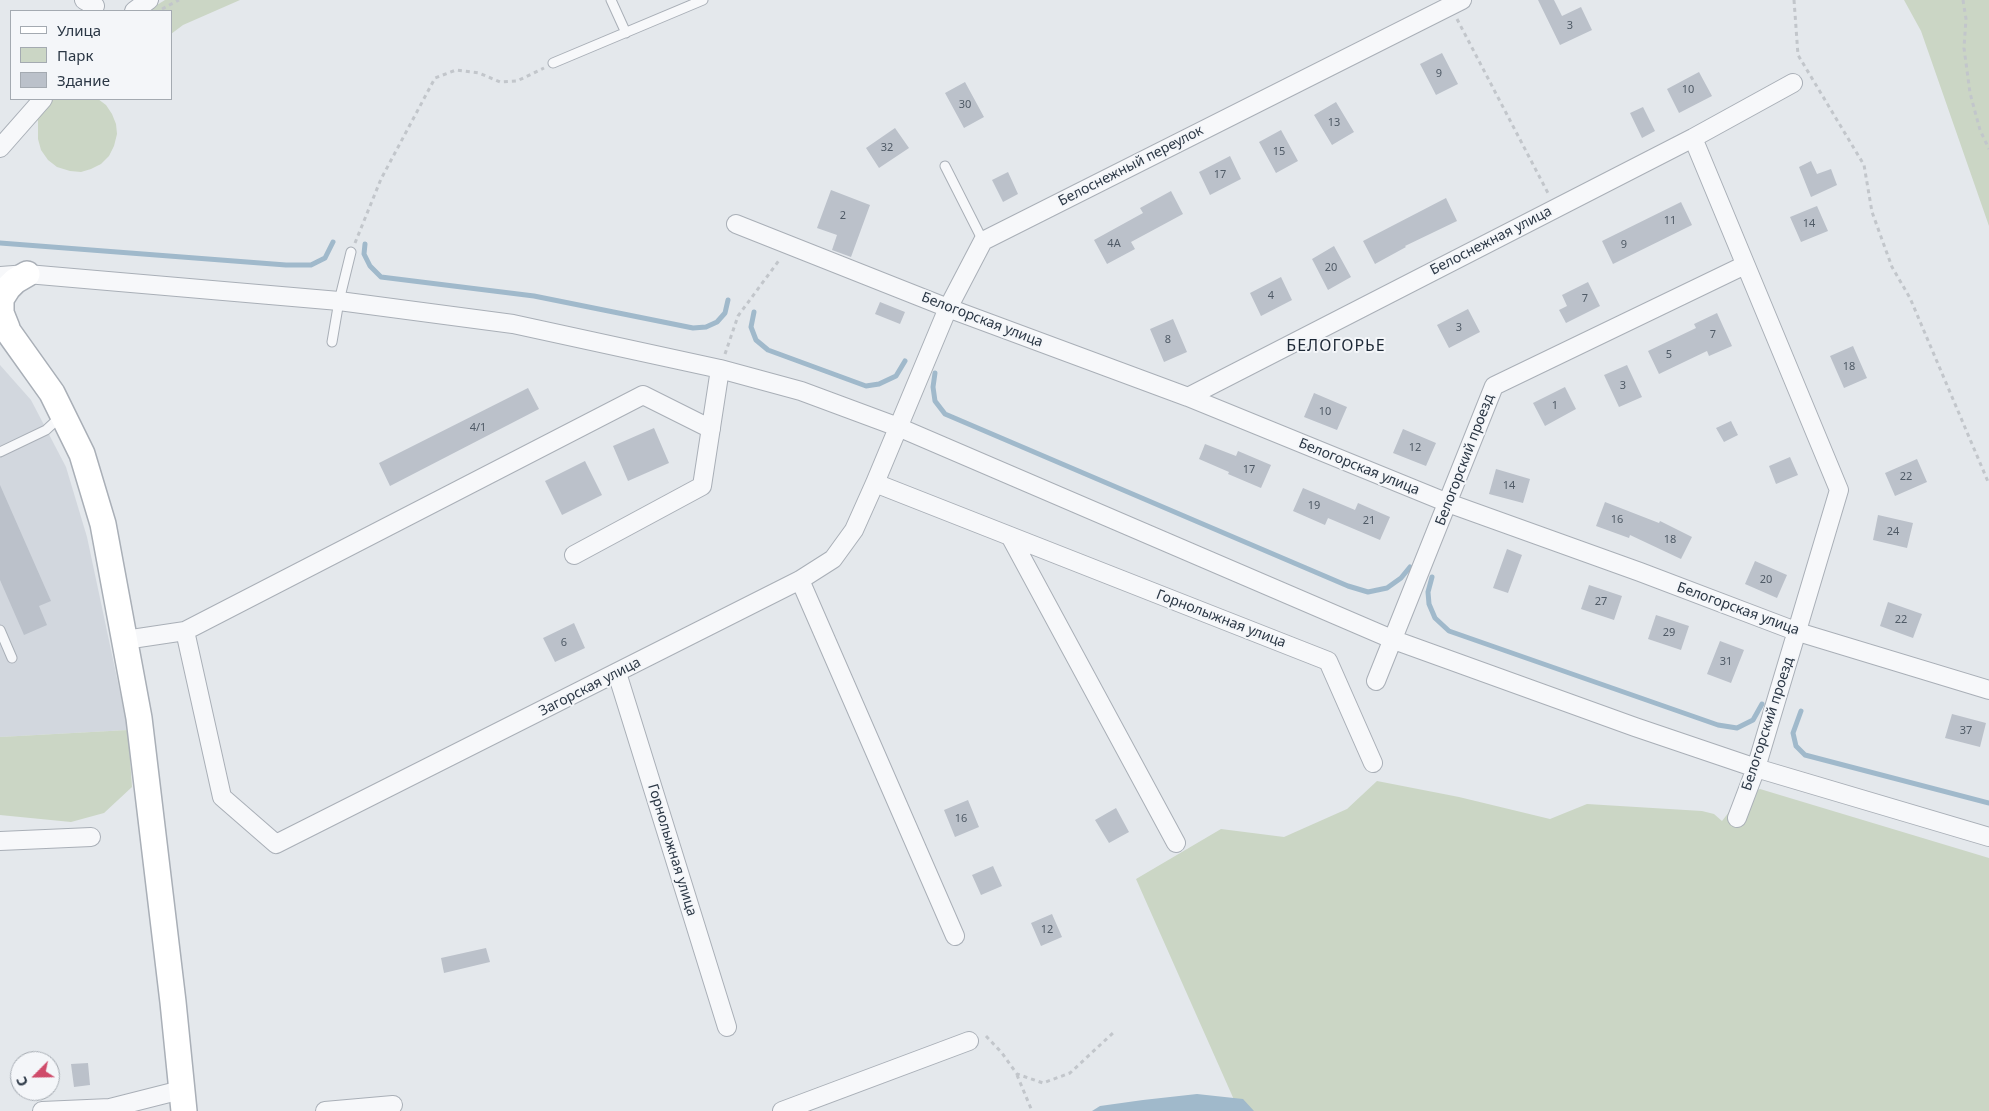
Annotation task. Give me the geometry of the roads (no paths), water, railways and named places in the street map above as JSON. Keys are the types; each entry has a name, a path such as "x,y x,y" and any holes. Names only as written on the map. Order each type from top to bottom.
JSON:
{"street":[{"path":"135,10 149,0"},
{"name":"Белоснежный переулок","path":"983,241 1456,3"},
{"name":"Белоснежная улица","path":"1188,397 1693,138 1793,83"},
{"path":"0,148 42,100"},
{"name":"Белогорский проезд","path":"1693,138 1839,490 1756,768 1737,818"},
{"name":"Белогорская улица","path":"736,224 948,308 1188,397 1448,503 1640,572 1798,632 1989,690"},
{"path":"898,427 948,308 983,241"},
{"name":"Белогорский проезд","path":"1376,681 1494,386 1745,265"},
{"path":"27,274 11,285 1,299 1,312 4,324 52,393 82,454 103,524 139,718 183,1100 110,1108 42,1111"},
{"path":"0,276 27,274 339,300 513,324 720,369 801,391 898,427 1394,640 1635,727 1756,768 1989,837"},
{"path":"574,555 702,486 720,369"},
{"path":"125,640 185,631 643,395 711,429"},
{"name":"Загорская улица","path":"185,631 222,797 276,844 800,580 834,559 854,530 898,427"},
{"name":"Горнолыжная улица","path":"875,483 1328,661 1373,763"},
{"path":"1010,536 1176,843"},
{"path":"800,580 955,936"},
{"name":"Горнолыжная улица","path":"617,673 728,1027"},
{"path":"0,842 91,837"},
{"path":"782,1111 968,1041"},
{"path":"325,1111 373,1109 393,1104"}],"lane":[{"path":"611,0 626,33"},
{"path":"553,63 703,0"},
{"path":"945,166 983,241"},
{"path":"332,342 339,300 351,252"},
{"path":"0,452 46,430 62,415"},
{"path":"0,630 12,658"}],"water":[{"path":"1197,1094 1243,1099 1254,1111 1092,1111 1100,1106"}],"waterway":[{"path":"0,243 286,265 311,265 325,258 333,242"},
{"path":"365,244 364,254 370,266 381,277 534,296 693,328 706,327 717,322 725,313 728,300"},
{"path":"754,312 751,327 756,340 768,350 866,386 879,384 896,376 905,361"},
{"path":"935,373 933,387 935,401 945,414 1348,586 1368,592 1387,588 1401,578 1410,567"},
{"path":"1432,577 1428,592 1429,604 1435,618 1449,631 1718,725 1737,728 1753,720 1762,704"},
{"path":"1801,711 1793,733 1796,746 1805,755 1989,803"}],"district":[{"name":"БЕЛОГОРЬЕ","path":"1336,346"}]}
